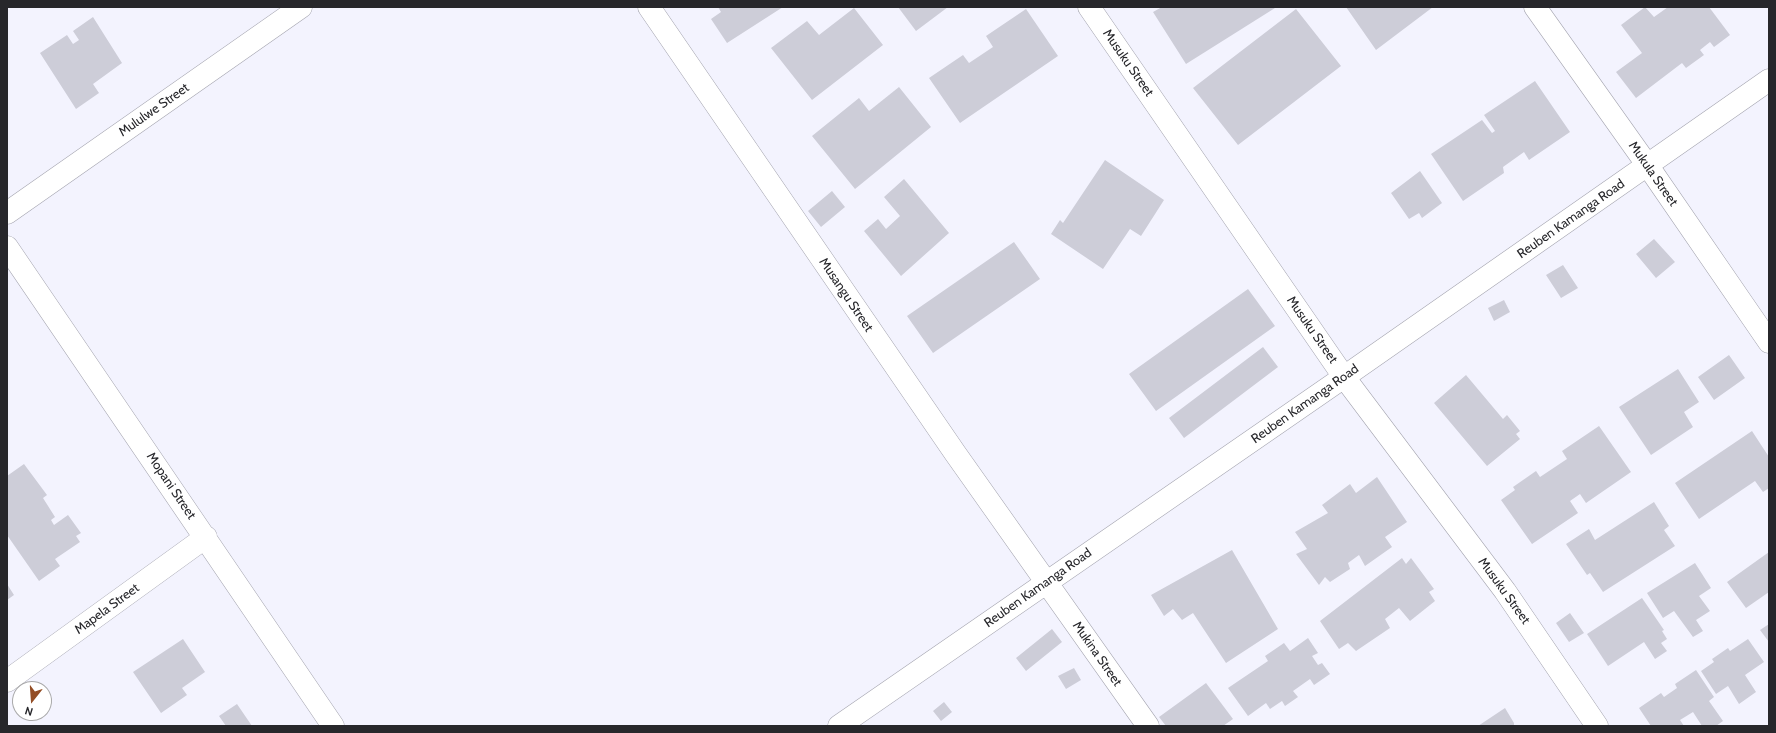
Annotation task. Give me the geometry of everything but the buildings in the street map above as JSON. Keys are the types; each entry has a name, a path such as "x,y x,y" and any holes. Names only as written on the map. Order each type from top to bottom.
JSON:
{"street":[{"name":"Mululwe Street","path":"7,214 302,7"},
{"name":"Musangu Street","path":"649,7 946,440 1046,582"},
{"name":"Musuku Street","path":"1089,7 1344,377 1505,591 1597,726"},
{"name":"Mukula Street","path":"1535,7 1648,166 1769,342"},
{"name":"Reuben Kamanga Road","path":"839,726 1648,166 1769,80"},
{"name":"Mopani Street","path":"7,247 206,537 333,726"},
{"name":"Mapela Street","path":"7,681 206,537"},
{"name":"Mukina Street","path":"1046,582 1148,726"}]}
